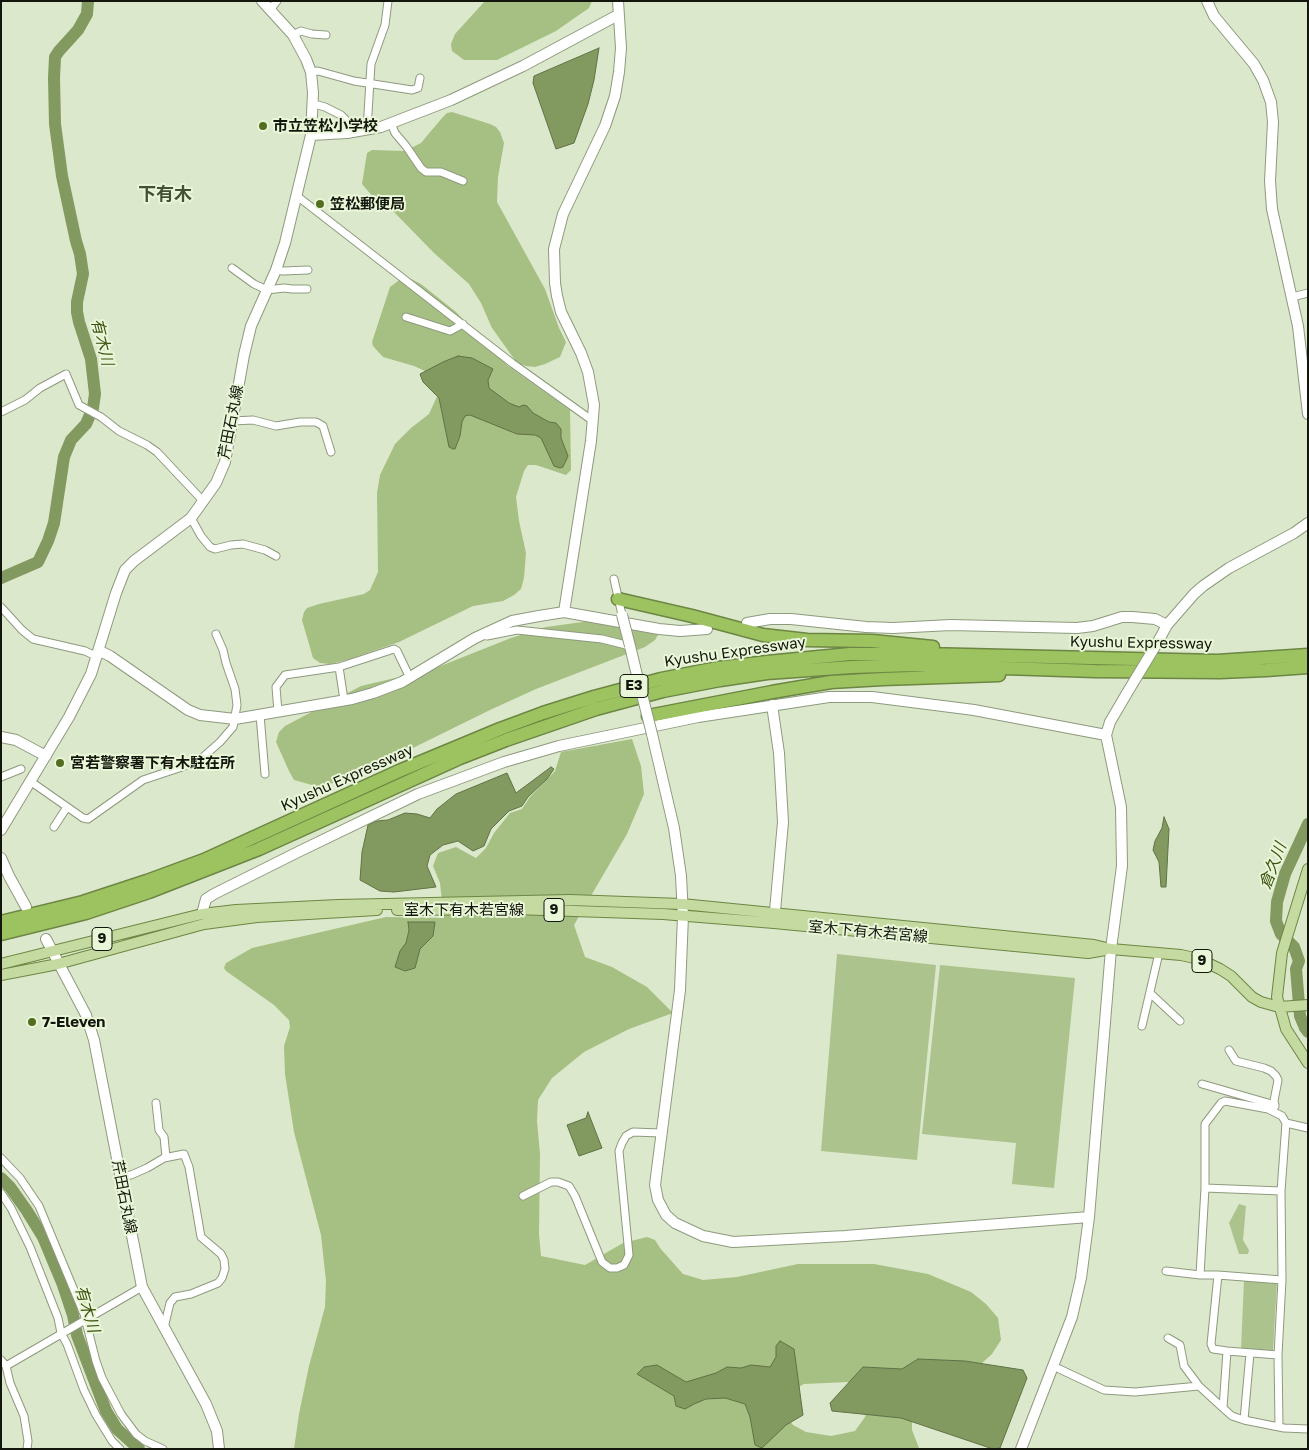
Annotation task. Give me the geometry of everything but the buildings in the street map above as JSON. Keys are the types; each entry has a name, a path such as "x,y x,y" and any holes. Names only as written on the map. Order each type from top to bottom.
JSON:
{"highway":[{"path":"618,598 754,633 778,637 1052,653 1098,658"},
{"name":"Kyushu Expressway","path":"1,922 83,902 147,881 204,860 399,772 500,729 585,700 661,679 718,668 850,654 1217,661 1308,655"},
{"name":"Kyushu Expressway","path":"1,934 86,913 149,892 259,849 488,747 596,708 663,691 748,676 843,667 912,665 1220,672 1308,667"},
{"path":"653,716 832,682 892,678 1124,671"}],"main road":[{"path":"1308,869 1283,947 1277,997 1286,1029 1308,1063"},
{"name":"室木下有木若宮線","path":"1,964 53,953 202,914 244,910 338,905 570,900 682,904 774,918"},
{"name":"室木下有木若宮線","path":"1,975 58,964 204,924 257,917 365,911 514,908 774,918 1094,945 1111,949 1190,957 1208,963 1231,976 1252,996 1270,1005 1279,1007 1307,1005"}],"street":[{"name":"芹田石丸線","path":"1,830 81,695 99,654 118,587 128,566 191,518 204,502 225,462 246,348 252,326 276,270 285,243 311,135 314,104 311,72 301,47 293,35 262,1"},
{"path":"270,10 277,1"},
{"path":"367,130 371,64 385,25 388,1"},
{"path":"564,612 593,421 592,390 588,372 581,352 561,312 554,283 554,249 563,214 605,126 615,96 621,48 618,1"},
{"path":"1207,1 1218,22 1254,64 1263,80 1271,102 1273,122 1270,181 1272,208 1298,326 1308,414"},
{"path":"311,135 367,130 451,100 523,66 618,15"},
{"path":"293,35 300,31 326,35"},
{"path":"311,72 318,71 354,81 412,90 418,88 420,78"},
{"path":"314,104 341,115 345,119 347,133"},
{"path":"391,123 395,133 421,168 426,172 441,172 463,181"},
{"path":"297,196 520,369 593,421"},
{"path":"232,268 254,284 267,290 284,288 292,290 307,289"},
{"path":"276,270 308,270"},
{"path":"1292,297 1308,293"},
{"path":"406,317 450,331 462,324"},
{"path":"1,412 25,400 40,388 66,374 79,405 101,417 119,431 147,445 204,502"},
{"path":"232,421 253,420 276,426 300,422 316,422 323,426 331,452"},
{"path":"191,518 210,547 215,549 243,544 265,550 276,556"},
{"path":"1021,1449 1078,1297 1089,1217 1111,949 1122,866 1121,807 1106,735 1110,722 1167,625 1194,594 1215,576 1308,524"},
{"path":"614,579 635,667 653,716 652,734 674,828 681,876 683,916 680,990 655,1185 655,1192 666,1215 676,1223 703,1236 733,1242 1089,1217"},
{"path":"1,607 33,639 110,656 188,710 200,715 235,719 344,700 373,693 410,678 475,638 512,621 564,612 659,629 680,631 708,629"},
{"path":"747,623 791,619 893,628 951,625 1076,628 1132,616 1155,619 1167,625"},
{"path":"475,638 517,630 602,639 630,646"},
{"path":"30,781 83,818 88,819 143,780 182,767 203,757 233,727 237,706 235,689 216,634"},
{"path":"278,712 276,687 285,675 339,667 394,649 398,650 410,678"},
{"path":"339,667 344,700"},
{"path":"202,914 206,899 214,894 300,850 418,794 504,762 559,746 698,717 772,704 829,697 872,697 974,710 1106,735"},
{"path":"772,704 779,752 783,822 774,918"},
{"path":"260,715 265,774"},
{"path":"1,737 16,740 46,756"},
{"path":"1,777 21,769"},
{"path":"54,827 67,807"},
{"path":"1,858 5,873 26,907"},
{"name":"芹田石丸線","path":"46,939 90,1026 142,1288 206,1404 217,1431 219,1449"},
{"path":"1142,1026 1159,953"},
{"path":"1150,993 1180,1021"},
{"path":"1229,1050 1236,1061 1264,1068 1276,1076 1278,1080 1274,1108"},
{"path":"1202,1084 1274,1108 1286,1123 1281,1191 1282,1280 1278,1355 1279,1427"},
{"path":"1200,1274 1205,1188 1205,1124 1221,1102 1225,1101 1268,1109 1274,1108"},
{"path":"156,1103 159,1130 164,1137 166,1157"},
{"path":"1286,1123 1308,1128"},
{"path":"523,1196 551,1182 558,1182 569,1186 575,1196 602,1262 610,1268 624,1265 629,1255 619,1151 626,1136 634,1132 661,1133"},
{"path":"120,1176 131,1175 166,1157 184,1154 189,1167 201,1237 221,1254 224,1260 222,1278 218,1284 175,1297 170,1303 164,1328"},
{"path":"1,1158 20,1178 39,1206 85,1320 96,1361 121,1414 136,1434 145,1441 163,1449"},
{"path":"1205,1188 1281,1191"},
{"path":"1,1193 11,1208 30,1247 84,1390 96,1415 112,1441 120,1449"},
{"path":"1166,1271 1282,1280"},
{"path":"1218,1275 1212,1349 1278,1355"},
{"path":"27,1449 28,1441 24,1416 4,1363 142,1288"},
{"path":"1168,1338 1180,1345 1184,1366 1199,1386 1232,1416 1279,1427 1308,1429"},
{"path":"1222,1408 1227,1351"},
{"path":"1244,1420 1250,1352"},
{"path":"1053,1366 1098,1389 1104,1390 1135,1392 1199,1386"}],"shaded area":[{"path":"485,1 592,1 589,8 556,31 497,60 464,60 452,51 451,44 455,34"},
{"path":"599,48 588,104 574,143 556,149 533,83 534,76"},
{"path":"452,112 490,124 500,132 504,143 498,177 497,202 545,289 566,342 560,357 545,364 535,367 517,363 492,328 481,303 469,284 434,253 392,210 373,197 362,184 367,153 372,150 405,151 421,143 447,113"},
{"path":"407,277 421,284 456,312 508,366 570,410 571,470 566,475 536,465 528,465 524,471 516,497 526,553 524,578 521,589 514,595 503,601 473,606 399,642 350,659 330,664 320,663 313,658 302,620 304,612 307,608 319,604 364,594 370,590 378,572 377,493 380,475 395,444 429,414 440,390 434,375 414,366 383,357 373,346 372,342 390,287 402,278"},
{"path":"458,356 472,358 493,369 488,380 489,388 509,403 519,407 527,406 533,413 549,422 556,423 561,429 561,438 568,456 563,467 554,466 541,438 535,435 517,434 470,415 465,416 462,422 460,436 455,449 449,447 439,398 423,382 420,374"},
{"path":"590,621 657,629 658,635 655,640 645,647 536,689 354,777 319,787 294,780 276,742 279,732 285,726 361,686 433,669 511,638 546,627"},
{"path":"632,739 641,766 644,794 627,834 574,925 585,957 612,967 647,987 673,1013 629,1029 584,1052 552,1078 538,1100 537,1121 540,1154 539,1234 541,1256 585,1265 623,1243 647,1237 655,1240 683,1274 703,1280 737,1277 798,1264 874,1264 928,1274 971,1292 986,1304 998,1318 1001,1340 992,1354 972,1372 912,1411 912,1430 921,1449 294,1449 309,1366 325,1307 326,1281 321,1235 294,1132 285,1074 284,1046 290,1027 289,1020 274,1005 224,968 226,963 252,948 386,917 444,918 440,883 433,866 438,853 456,847 476,858 486,848 494,833 510,813 522,809 530,797 555,771 561,752","holes":["848,1382 857,1387 868,1407 865,1417 855,1431 831,1436 806,1432 793,1425 788,1418 793,1390 804,1384"]},
{"path":"551,767 554,769 547,779 528,797 522,806 509,811 491,829 484,846 473,851 458,841 443,845 430,855 427,866 436,887 394,892 380,891 360,880 362,852 368,825 405,813 430,818 437,809 456,794 507,773 516,793"},
{"path":"1164,817 1169,829 1166,887 1161,887 1159,862 1153,850 1155,841 1162,828"},
{"path":"408,922 435,922 433,936 420,949 415,968 405,971 395,967 400,951 406,943 409,930"},
{"path":"837,954 936,965 917,1160 821,1151"},
{"path":"940,965 1075,978 1054,1188 1012,1184 1016,1143 922,1134"},
{"path":"588,1112 602,1148 579,1156 567,1125 586,1118"},
{"path":"1239,1204 1246,1206 1243,1240 1249,1250 1248,1254 1239,1254 1229,1223"},
{"path":"1244,1280 1277,1282 1273,1351 1241,1349"},
{"path":"780,1341 794,1349 803,1415 786,1425 762,1448 755,1445 750,1417 745,1404 725,1398 706,1399 685,1409 676,1406 674,1396 637,1374 644,1367 657,1365 686,1382 716,1373 727,1367 741,1368 751,1365 770,1367 776,1357 776,1346"},
{"path":"918,1359 965,1361 1023,1370 1027,1378 1000,1448 993,1449 901,1418 832,1411 830,1403 863,1367 902,1369"}],"waterway":[{"name":"有木川","path":"1,578 38,562 54,523 64,457 71,440 86,424 93,408 95,394 91,359 77,312 77,302 83,274 62,176 55,124 54,78 55,57 78,30 87,14 88,1"},
{"name":"倉久川","path":"1308,824 1285,874 1277,902 1276,921 1281,934 1294,947 1299,961 1296,969 1300,1016 1308,1032"},
{"name":"有木川","path":"1,1178 10,1187 43,1237 63,1285 73,1315 77,1335 106,1411 117,1429 139,1449"}],"place":[{"name":"市立笠松小学校","path":"263,126"},
{"name":"笠松郵便局","path":"320,204"},
{"name":"宮若警察署下有木駐在所","path":"60,763"},
{"name":"7-Eleven","path":"32,1022"}],"district":[{"name":"下有木","path":"165,194"}]}
